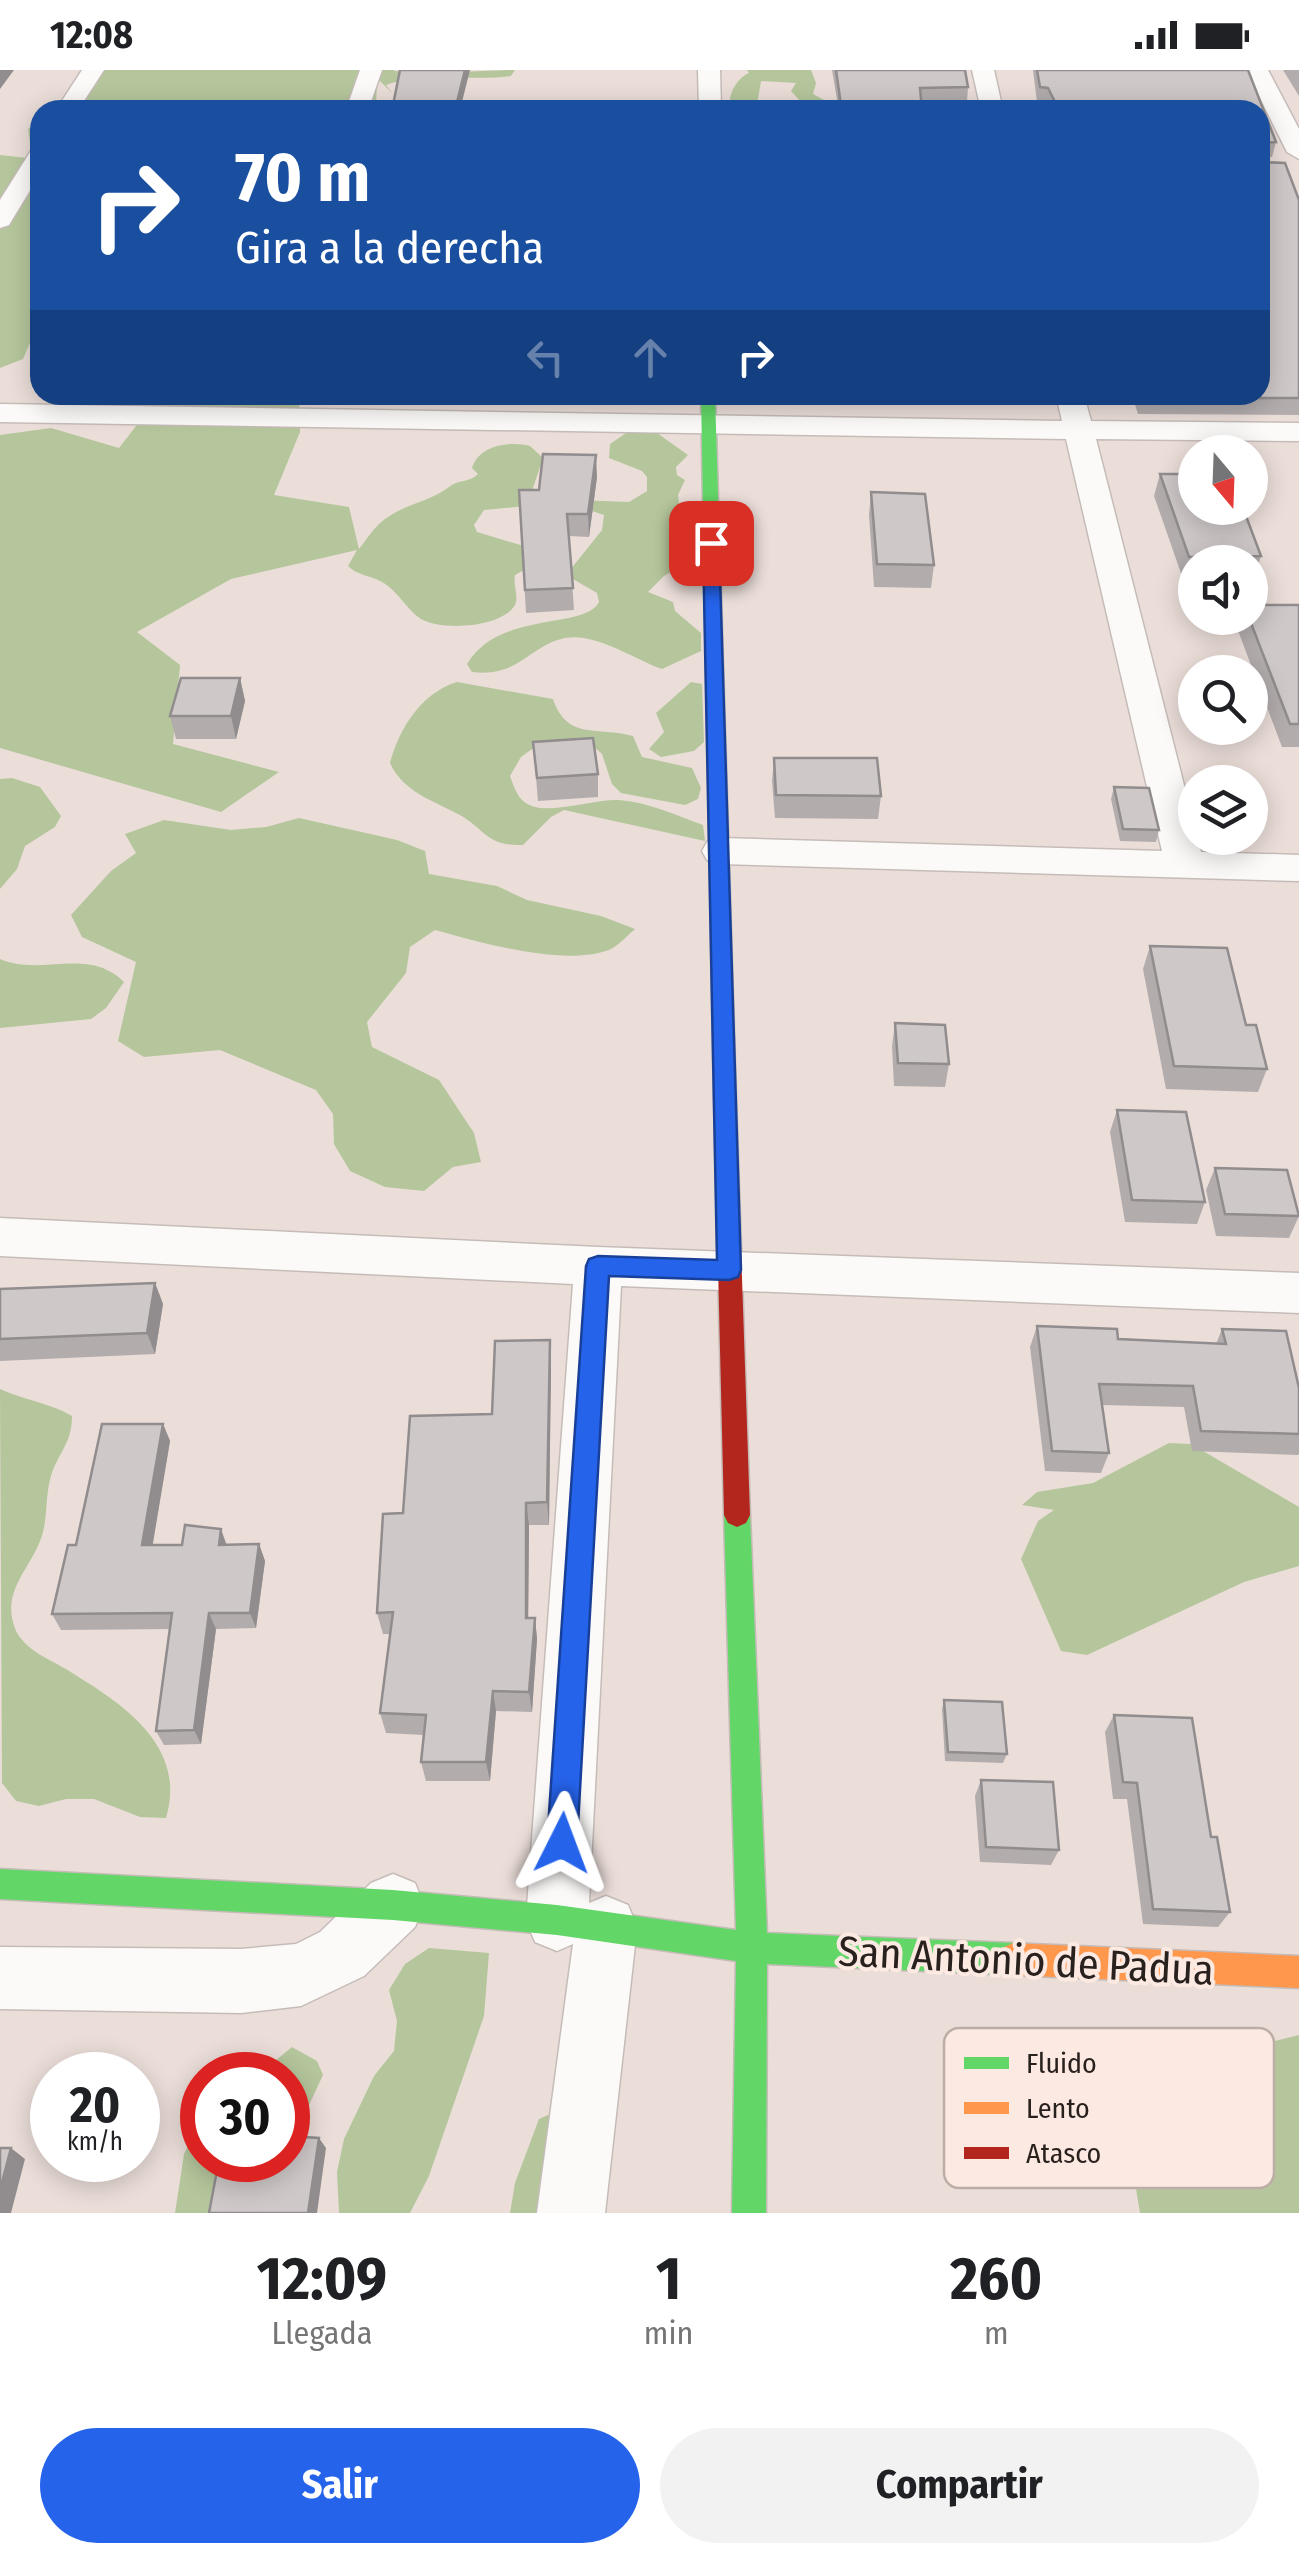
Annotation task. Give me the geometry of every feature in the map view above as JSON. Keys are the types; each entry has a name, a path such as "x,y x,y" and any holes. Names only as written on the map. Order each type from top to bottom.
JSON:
{"street":[{"path":"74,100 94,70"},
{"path":"361,100 371,70"},
{"path":"709,70 710,100"},
{"path":"982,70 990,100"},
{"path":"1257,70 1268,100"},
{"path":"1270,105 1292,163"},
{"path":"13,154 30,154"},
{"path":"0,220 30,170"},
{"path":"708,405 729,1270 752,1948 749,2213"},
{"path":"1073,405 1186,864"},
{"path":"0,413 257,407 708,427 1299,432"},
{"path":"720,851 1299,868"},
{"path":"0,1237 598,1266 1299,1293"},
{"path":"572,2213 598,1266"},
{"name":"San Antonio de Padua","path":"0,1884 393,1904 582,1924 752,1948 1299,1972"},
{"path":"0,1978 241,1981 301,1975 342,1954 393,1904"}],"green space":[{"path":"104,70 515,70 511,76 432,77 386,85 393,94 377,78 376,100 70,100 96,85"},
{"path":"747,70 811,70 816,83 813,94 824,100 799,100 791,91 796,83 761,81 758,100 730,100 741,79 749,73"},
{"path":"30,152 30,343 23,359 0,368 0,155 28,158"},
{"path":"146,405 299,405 300,432 274,495 349,507 359,549 377,526 393,514 475,477 478,474 472,468 481,454 504,445 530,446 543,458 527,506 484,510 474,525 477,532 527,547 526,569 515,575 515,605 498,619 485,623 431,623 416,615 388,586 348,566 357,550 231,579 137,632 180,665 173,744 279,772 221,812 0,748 0,435 51,428 119,448 150,408"},
{"path":"626,433 657,433 688,455 676,467 677,475 685,480 679,503 702,512 695,558 664,576 648,592 673,602 675,611 701,633 701,651 662,669 589,639 565,638 512,666 488,673 472,672 467,664 481,647 499,635 577,616 599,602 597,593 566,575 602,530 604,515 580,507 577,500 629,502 647,491 647,477 642,471 609,458 610,444"},
{"path":"457,682 553,699 566,721 575,727 633,736 642,757 692,768 701,788 698,799 685,805 621,793 612,784 602,754 593,746 547,745 521,757 510,776 527,804 550,808 609,800 640,803 703,825 705,841 564,810 551,817 523,845 511,845 494,840 460,815 420,795 390,763 394,750 422,703"},
{"path":"691,682 702,684 704,742 694,751 661,757 649,749 664,732 656,713"},
{"path":"12,778 40,787 61,816 55,827 25,846 17,869 0,889 0,779"},
{"path":"299,818 397,840 425,851 429,874 497,886 527,900 601,916 635,929 614,947 571,956 523,951 435,930 410,947 406,973 367,1022 372,1047 439,1080 474,1133 481,1162 453,1167 424,1191 385,1187 350,1171 334,1144 333,1114 316,1090 220,1050 144,1057 118,1041 136,962 82,937 71,915 111,871 136,853 125,834 164,820 231,830 266,827"},
{"path":"0,959 16,964 95,966 124,982 106,1008 91,1019 0,1028"},
{"path":"0,1389 72,1416 69,1435 50,1480 43,1534 13,1594 16,1631 31,1648 107,1695 144,1728 167,1768 170,1792 166,1818 140,1817 94,1799 66,1799 39,1806 16,1801 2,1783"},
{"path":"1169,1443 1191,1444 1299,1507 1299,1566 1244,1582 1087,1655 1061,1651 1021,1559 1038,1521 1054,1510 1022,1505 1037,1492 1093,1483"},
{"path":"429,1948 489,1953 484,2016 429,2176 410,2213 339,2213 337,2172 344,2139 374,2076 394,2051 397,2021 389,1990 405,1964"},
{"path":"1299,2035 1299,2213 1140,2213 1136,2188 1274,2188 1274,2041"},
{"path":"310,2057 317,2061 323,2075 310,2103"},
{"path":"566,2107 593,2213 510,2213 515,2183 539,2119"},
{"path":"180,2180 215,2182 211,2213 175,2213"}],"building":[{"path":"400,70 465,70 458,100 394,100"},
{"path":"836,70 965,70 968,87 920,88 921,100 840,100"},
{"path":"1037,70 1248,70 1260,100 1054,100 1048,88 1040,87"},
{"path":"1270,162 1285,163 1299,200 1299,398 1270,398"},
{"path":"543,454 596,455 588,514 567,514 573,588 525,590 519,490 539,490"},
{"path":"1160,474 1178,474 1178,525 1249,525 1257,545 1185,545"},
{"path":"871,492 925,494 934,565 877,564"},
{"path":"1268,605 1299,605 1299,724 1290,724 1268,667 1268,655 1263,655 1256,635 1268,635"},
{"path":"181,678 240,678 231,716 170,716"},
{"path":"593,738 598,774 537,778 533,742"},
{"path":"774,758 877,758 881,796 776,795"},
{"path":"1114,787 1149,788 1159,830 1123,829"},
{"path":"1150,946 1227,948 1246,1025 1256,1025 1267,1069 1174,1066"},
{"path":"895,1023 945,1025 949,1064 898,1063"},
{"path":"1117,1110 1186,1112 1205,1202 1132,1200"},
{"path":"1215,1168 1287,1170 1299,1216 1225,1214"},
{"path":"155,1283 147,1333 0,1339 0,1289"},
{"path":"1037,1326 1117,1329 1118,1339 1226,1344 1222,1329 1286,1331 1299,1388 1299,1434 1201,1431 1193,1386 1099,1384 1109,1453 1052,1451"},
{"path":"550,1340 547,1502 526,1503 526,1618 535,1618 529,1692 493,1691 486,1762 421,1762 426,1715 380,1713 393,1612 377,1613 383,1514 403,1513 410,1416 492,1414 495,1341"},
{"path":"102,1424 163,1424 142,1545 182,1545 185,1525 221,1529 219,1545 259,1544 250,1613 209,1613 194,1730 156,1731 172,1613 52,1614 68,1545 76,1545"},
{"path":"944,1700 1002,1702 1007,1754 948,1752"},
{"path":"1114,1715 1192,1718 1211,1837 1217,1837 1230,1912 1153,1909 1137,1783 1123,1782"},
{"path":"981,1780 1053,1782 1059,1850 986,1847"},
{"path":"310,2137 319,2138 308,2213 209,2213 215,2182 310,2182"},
{"path":"0,2148 11,2148 0,2190"}],"traffic: fast":[{"path":"708,405 725,1100"},
{"path":"737,1515 752,1948 749,2213"},
{"path":"0,1884 393,1905 557,1920 752,1948 1013,1959"}],"traffic: slow":[{"path":"1013,1959 1299,1972"}],"traffic: jam":[{"path":"725,1100 737,1515"}],"route":[{"path":"562,1843 598,1266 729,1270 711,543"}]}
